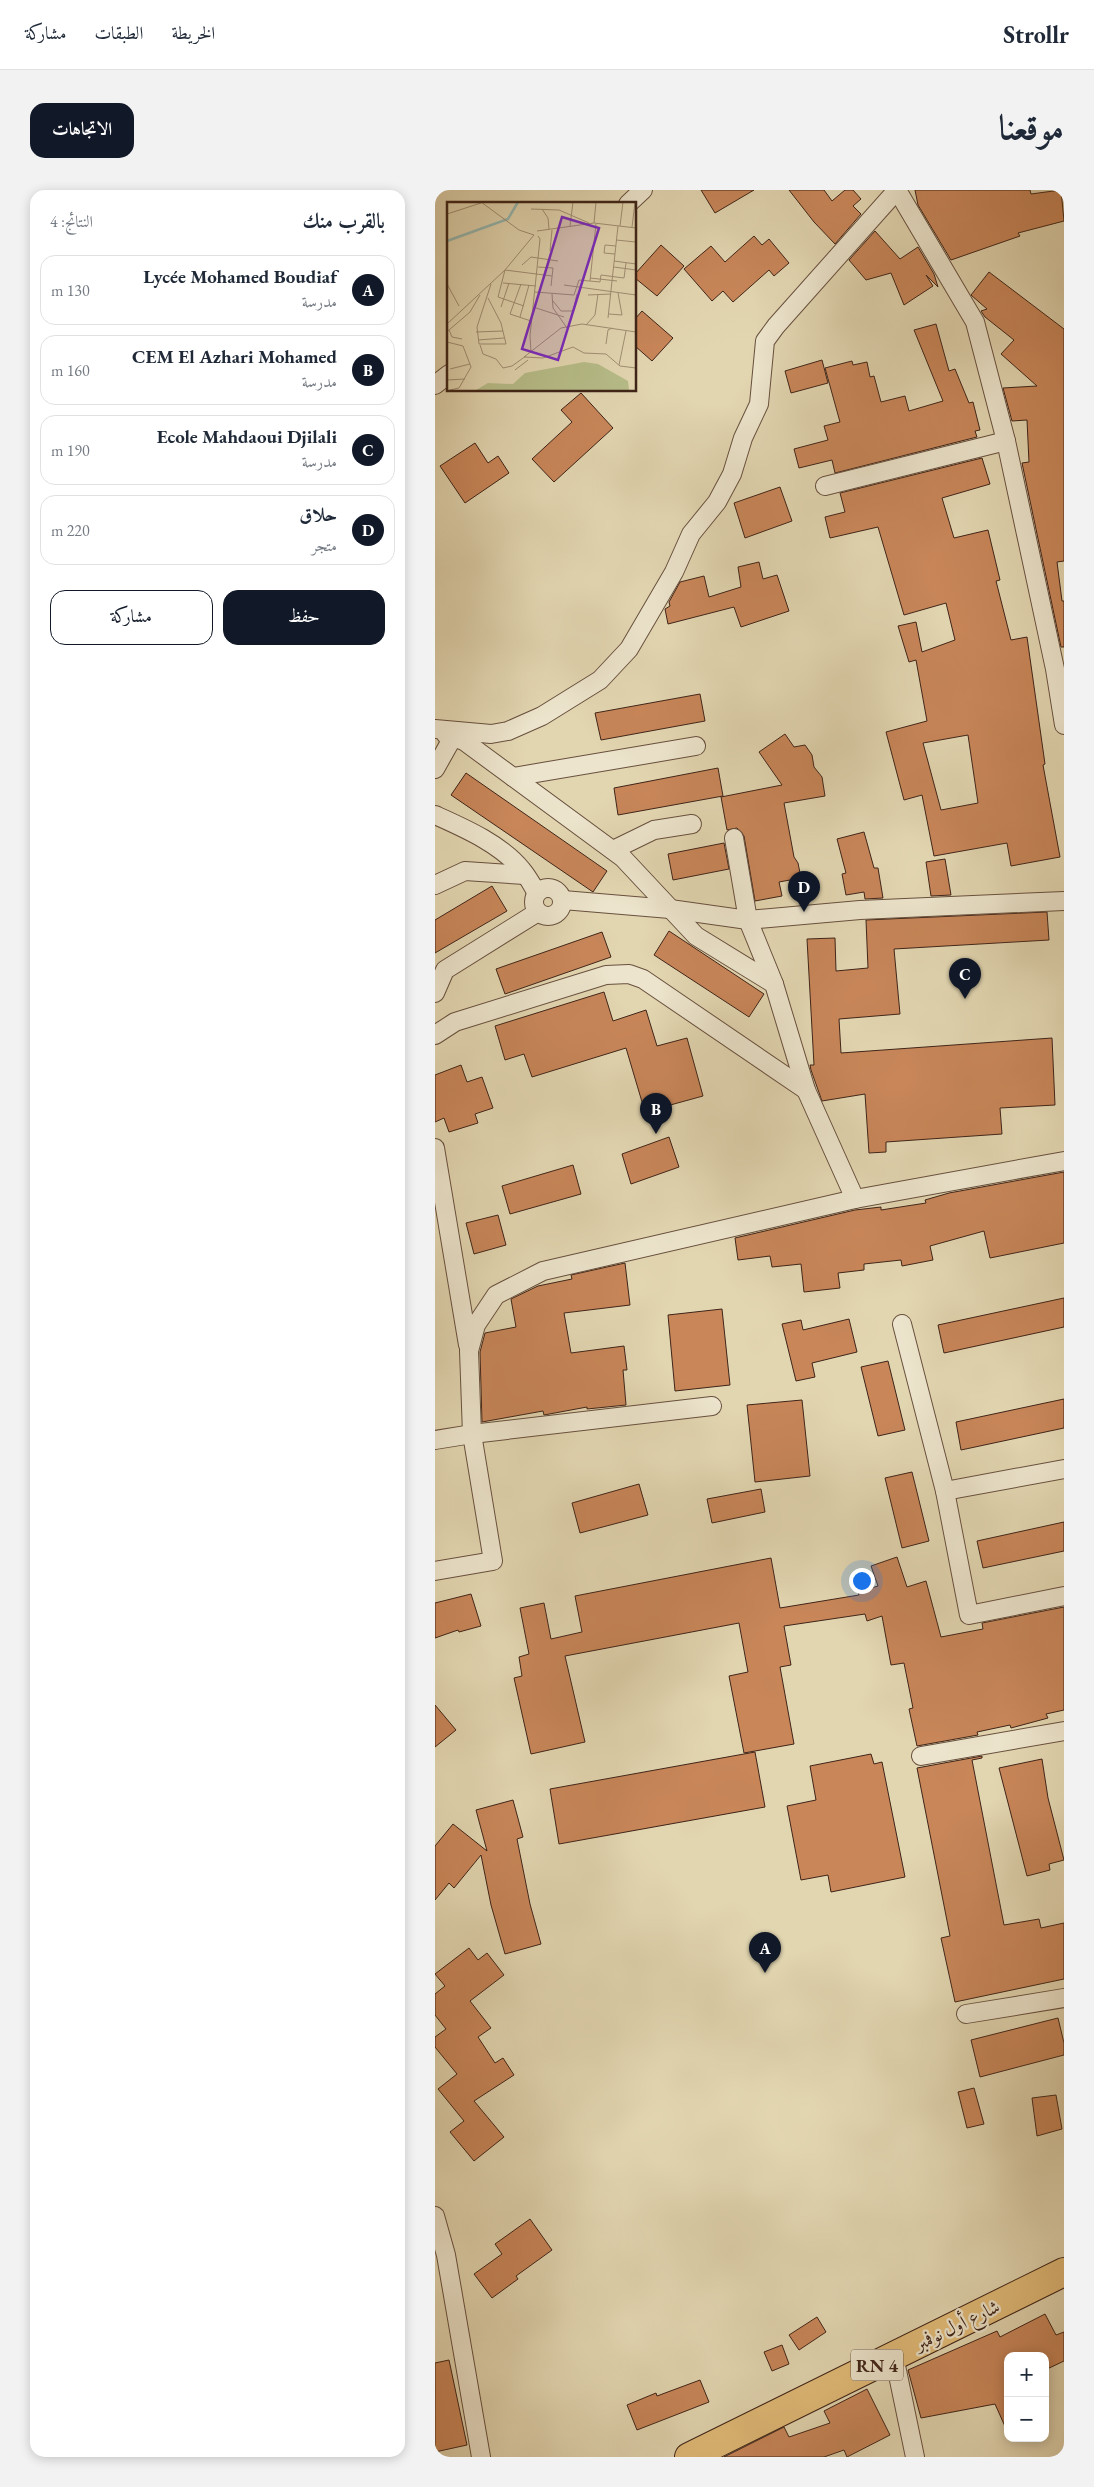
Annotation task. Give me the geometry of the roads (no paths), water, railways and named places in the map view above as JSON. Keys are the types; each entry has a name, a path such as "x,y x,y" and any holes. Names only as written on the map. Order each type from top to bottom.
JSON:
{"main road":[{"name":"شارع أول نوفمبر","path":"689,2457 1064,2272"}],"street":[{"path":"630,202 643,190"},
{"path":"435,730 491,734 508,731 542,716 600,680 629,649 674,572 691,534 717,502 732,474 743,438 759,404 765,342 776,326 897,190 975,322 1006,441 1059,669 1064,725"},
{"path":"435,385 447,376"},
{"path":"825,486 1006,441"},
{"path":"435,730 464,741 613,850 623,858 696,936 774,984"},
{"path":"435,769 453,737"},
{"path":"513,777 695,746"},
{"path":"435,815 500,850 525,874 537,893"},
{"path":"613,850 654,830 692,824"},
{"path":"734,838 748,920 774,984 806,1090 855,1199"},
{"path":"435,885 465,871 525,874"},
{"path":"546,888 551,888 559,893 563,900 560,910 552,916 538,912 534,902 537,893 546,888"},
{"path":"563,900 670,909 748,920 860,910 1064,901"},
{"path":"435,993 445,970 538,912"},
{"path":"435,1035 455,1022 606,975 629,974 643,979 806,1090"},
{"path":"435,1148 469,1351 472,1434 493,1561 435,1571"},
{"path":"469,1351 476,1325 496,1295 543,1271 855,1199 1064,1160"},
{"path":"902,1324 945,1492 969,1615 1064,1596"},
{"path":"435,1440 712,1406"},
{"path":"945,1492 1064,1469"},
{"path":"921,1756 1064,1731"},
{"path":"966,2014 1064,1998"},
{"path":"435,2216 446,2256 481,2457"},
{"path":"894,2356 915,2457"}],"place":[{"name":"حلاق","path":"804,912"},
{"name":"Ecole Mahdaoui Djilali","path":"965,999"},
{"name":"CEM El Azhari Mohamed","path":"656,1134"},
{"name":"Lycée Mohamed Boudiaf","path":"765,1973"}]}
